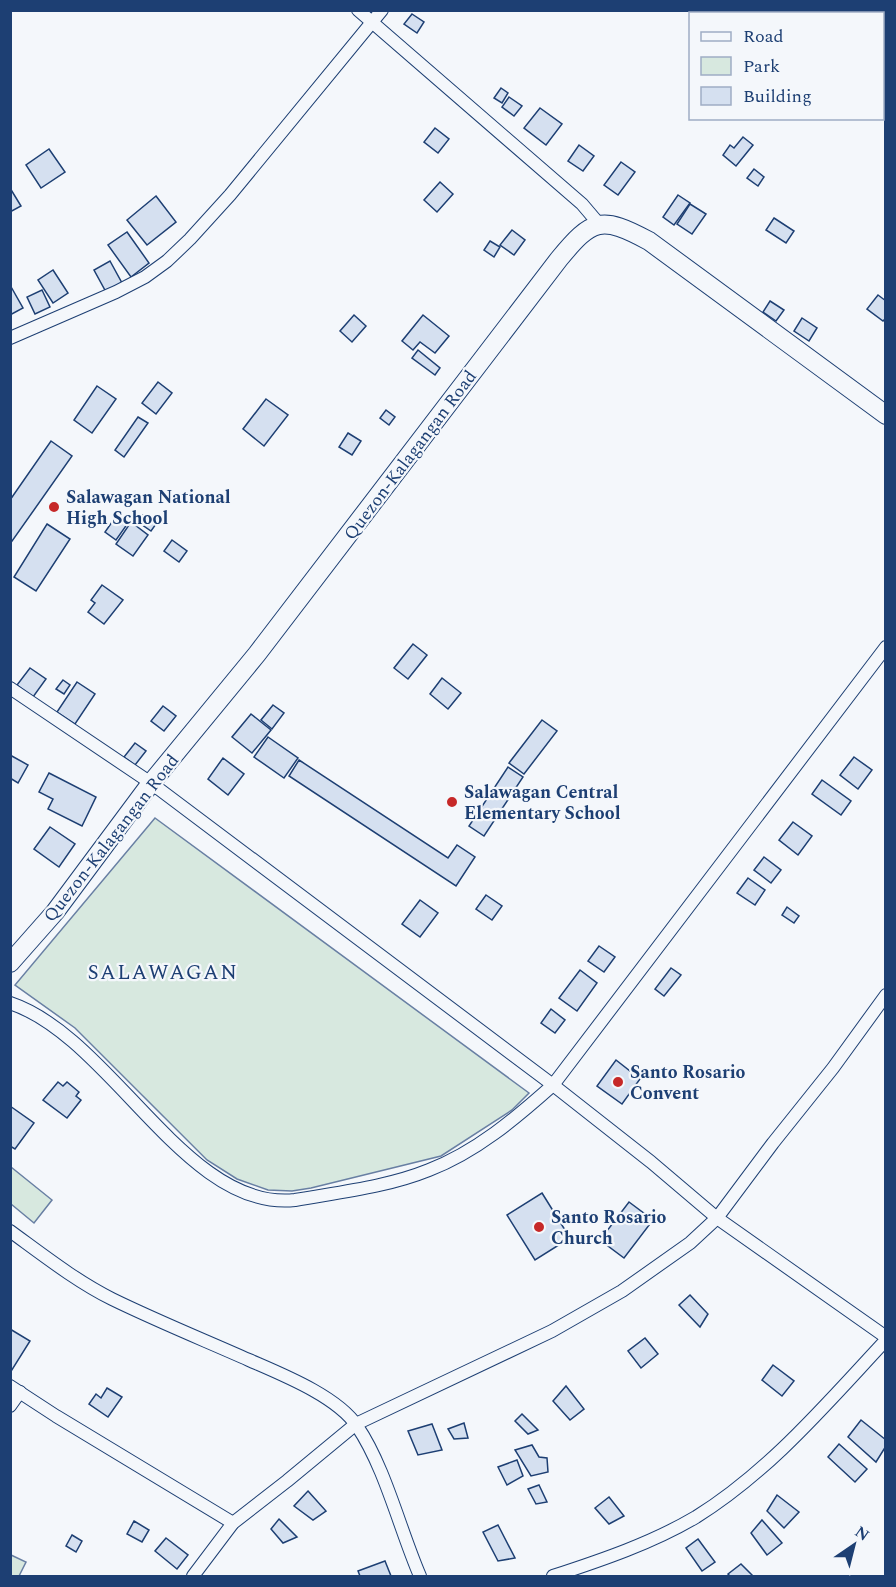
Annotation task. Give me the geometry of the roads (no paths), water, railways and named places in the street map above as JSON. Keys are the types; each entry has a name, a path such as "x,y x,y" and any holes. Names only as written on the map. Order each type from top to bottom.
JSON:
{"main road":[{"path":"599,225 629,230 649,241 885,414"},
{"name":"Quezon-Kalagangan Road","path":"10,963 55,912 151,783 293,607 558,259 586,229 599,225"}],"street":[{"path":"358,10 582,204 599,225"},
{"path":"10,338 125,287 145,277 167,261 230,195 382,10"},
{"path":"10,1003 44,1019 69,1038 105,1070 206,1171 241,1191 271,1201 295,1200 390,1182 430,1170 470,1149 498,1130 553,1085 885,647"},
{"path":"10,688 151,783 553,1085 651,1162 717,1218 885,1338 816,1416 778,1453 724,1498 663,1535 602,1560 553,1576"},
{"path":"193,1576 233,1523 356,1424 552,1331 622,1291 690,1243 717,1218 833,1068 885,995"},
{"path":"10,1231 66,1271 111,1299 294,1379 323,1397 356,1424 374,1457 420,1576"},
{"path":"10,1406 15,1389 233,1523"}],"place":[{"name":"Salawagan National High School","path":"54,507"},
{"name":"Salawagan Central Elementary School","path":"452,802"},
{"name":"Santo Rosario Convent","path":"618,1082"},
{"name":"Santo Rosario Church","path":"539,1227"}],"district":[{"name":"SALAWAGAN","path":"163,972"}]}
